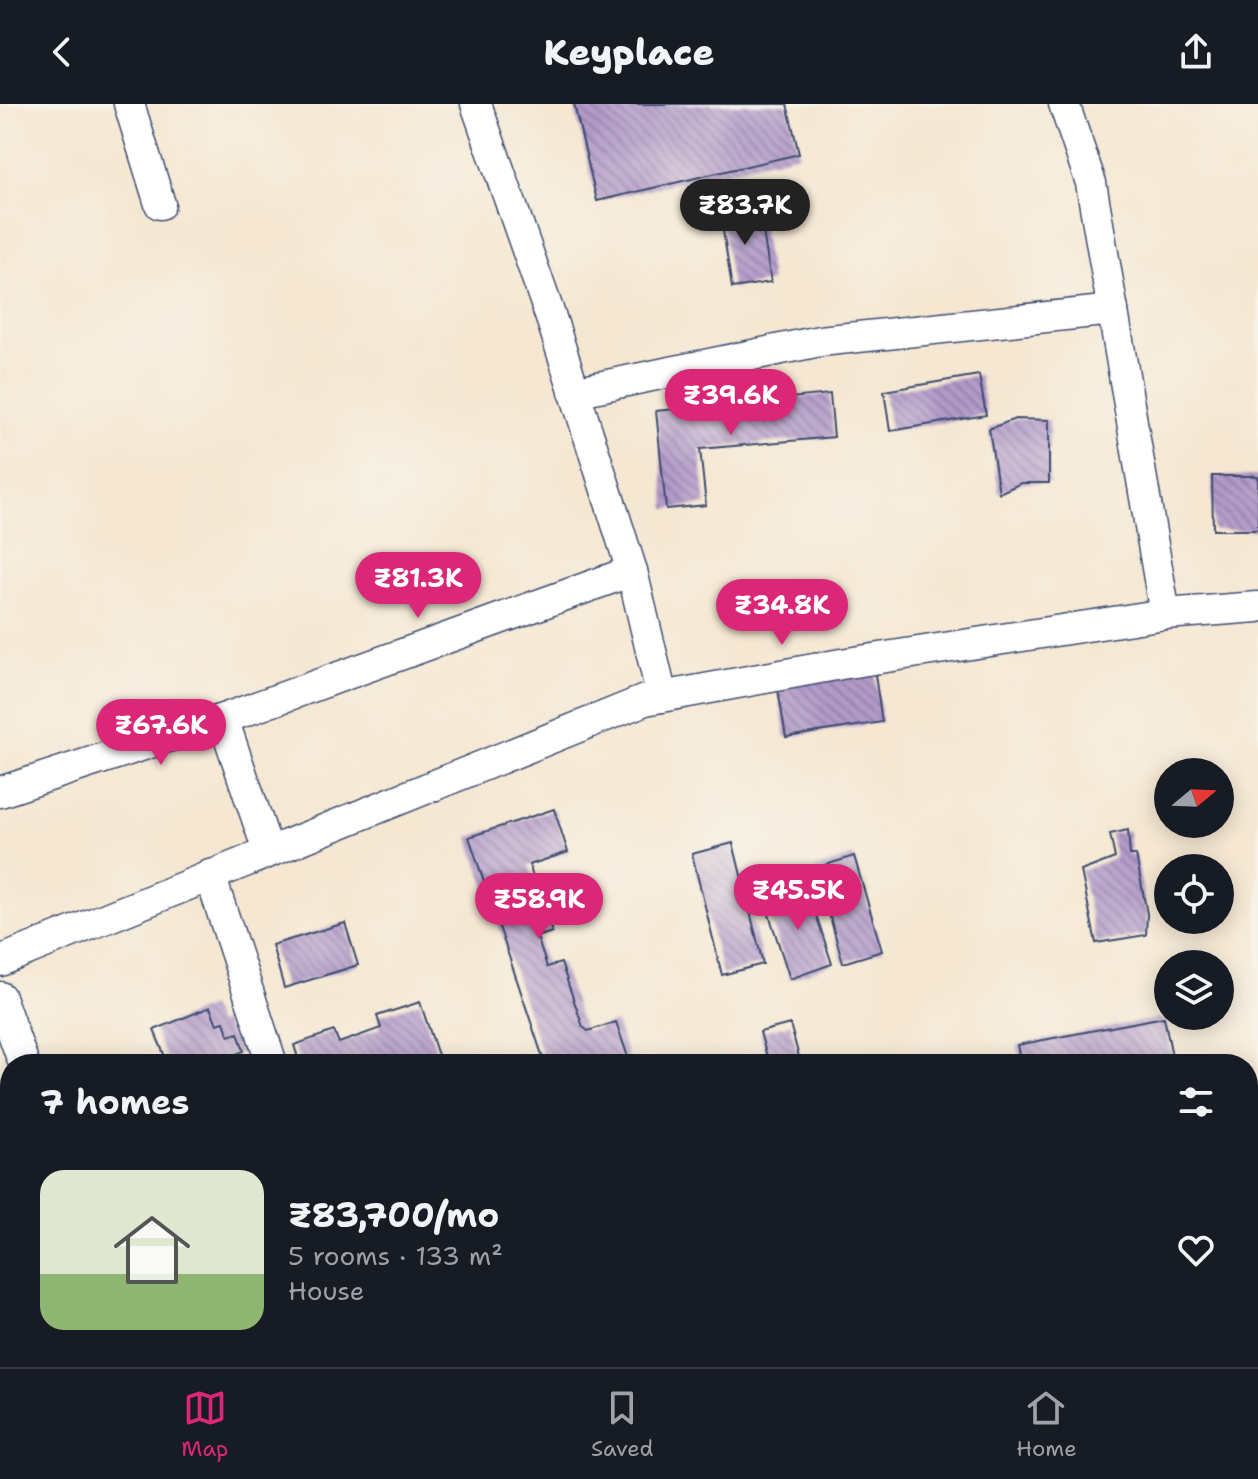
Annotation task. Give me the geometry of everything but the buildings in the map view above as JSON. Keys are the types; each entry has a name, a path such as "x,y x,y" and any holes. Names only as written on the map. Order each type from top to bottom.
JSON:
{"street":[{"path":"129,104 160,204"},
{"path":"476,104 552,321 632,571 662,697"},
{"path":"1064,104 1091,183 1165,614"},
{"path":"574,392 820,341 1113,310"},
{"path":"0,792 223,719 632,571"},
{"path":"0,961 645,700 841,664 1165,614 1258,607"},
{"path":"223,719 268,851"},
{"path":"210,875 269,1054"},
{"path":"0,997 20,1054"}]}
